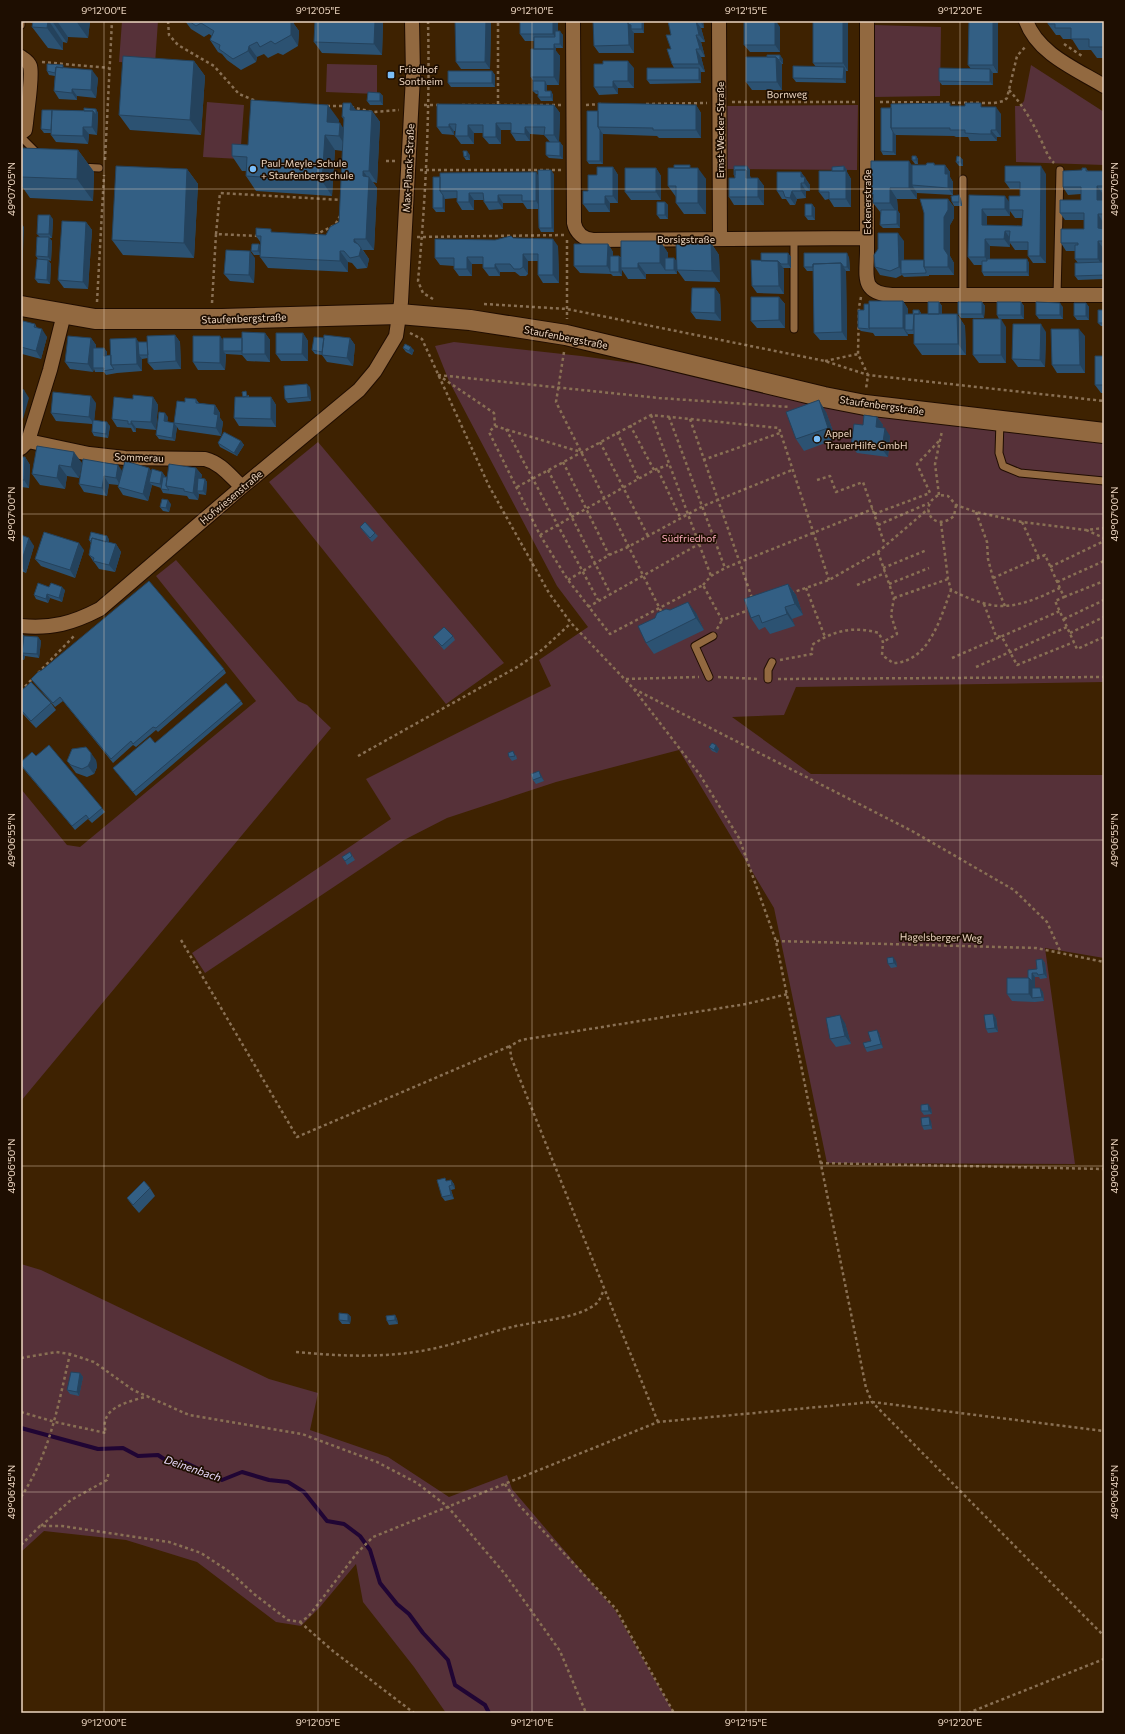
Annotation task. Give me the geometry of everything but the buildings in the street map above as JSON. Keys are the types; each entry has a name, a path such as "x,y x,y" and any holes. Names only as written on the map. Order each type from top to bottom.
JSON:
{"street":[{"name":"Max-Planck-Straße","path":"398,320 401,302 408,170 406,111 413,60 412,21"},
{"path":"573,21 574,235"},
{"name":"Ernst-Wecker-Straße","path":"719,21 720,239"},
{"name":"Eckenerstraße","path":"867,21 867,276 870,289"},
{"path":"1026,21 1034,37 1049,52 1104,86"},
{"path":"21,133 25,130 30,75 30,67 24,59"},
{"name":"Borsigstraße","path":"574,235 593,240 867,238"},
{"path":"870,289 875,293 892,296 1104,295"},
{"name":"Staufenbergstraße","path":"21,306 95,319 470,320 566,335 824,397 865,405 1104,433"},
{"name":"Sommerau","path":"64,314 50,370 24,445 125,458 205,459 214,461 221,466 242,487"},
{"name":"Hofwiesenstraße","path":"21,626 39,627 62,625 83,618 100,609 242,487 360,390 396,336 398,320"}],"lane":[{"path":"21,137 46,162"},
{"path":"71,167 99,168"},
{"path":"1057,296 1060,170"},
{"path":"963,179 963,296"},
{"path":"794,239 794,330"},
{"path":"1000,421 999,453 1003,466 1020,473 1104,481"},
{"path":"710,677 695,646 713,636"},
{"path":"768,679 768,670 772,662"}],"path":[{"path":"168,21 170,35 178,45 214,66 239,94 257,101"},
{"path":"428,21 429,105 427,170 418,281 423,293 435,300"},
{"path":"498,21 498,104"},
{"path":"1034,37 1017,56 1009,90 1018,100 1040,139 1047,155 1060,170"},
{"path":"1059,41 1084,57"},
{"path":"24,59 109,68"},
{"name":"Bornweg","path":"645,104 720,102 994,103 1004,101 1007,98 1009,90"},
{"path":"459,105 605,104"},
{"path":"323,106 355,107 373,112 402,109 406,111 429,105 444,105"},
{"path":"408,170 573,170"},
{"path":"211,319 220,193 342,200"},
{"path":"342,193 342,205"},
{"path":"311,235 328,230 335,225 342,210"},
{"path":"216,234 261,236"},
{"path":"404,237 574,235 566,335 557,387 556,402 663,615"},
{"path":"865,405 868,375 858,354 860,298 870,289"},
{"path":"482,304 567,309 825,361 868,375 1104,401"},
{"path":"398,320 422,339 489,486 549,593 571,623 633,688 700,775 739,838 766,909 776,941 788,994 820,1163 866,1388 872,1402 1104,1636"},
{"path":"825,361 858,354"},
{"path":"438,375 659,398 792,407"},
{"path":"438,375 494,413 495,426 489,432 540,534 568,580 610,634 703,585 712,576 725,568 872,509"},
{"path":"939,495 935,464 946,414"},
{"path":"517,487 651,415 779,428 829,580"},
{"path":"651,415 668,465 712,576"},
{"path":"669,416 725,568"},
{"path":"690,419 753,600"},
{"path":"630,425 656,470 680,517"},
{"path":"495,426 581,452"},
{"path":"506,429 598,600"},
{"path":"617,432 639,480"},
{"path":"704,460 780,433"},
{"path":"874,514 930,493 917,464 939,441"},
{"path":"600,442 648,536"},
{"path":"563,462 609,555"},
{"path":"540,534 656,470 668,465"},
{"path":"548,470 610,593"},
{"path":"568,580 609,555 628,547 702,506 792,470"},
{"path":"817,480 830,476 836,492 863,482 886,545"},
{"path":"878,525 928,505 939,495 948,496 956,505 976,512 1022,522 1086,530 1104,528"},
{"path":"784,596 829,580 878,552 928,509 930,502"},
{"path":"928,509 934,520 941,523 948,522 954,516 956,505"},
{"path":"976,512 987,542 988,559 993,578 1005,606"},
{"path":"1022,522 1038,558"},
{"path":"772,662 812,654 812,645 825,636 863,629 880,633 884,642 882,655 893,663 903,663 918,656 929,642 951,590 948,579 941,523"},
{"path":"1086,530 1104,538"},
{"path":"1050,567 1104,542"},
{"path":"588,607 610,593 699,544"},
{"path":"883,568 927,550"},
{"path":"878,552 894,598 891,615 897,634 884,642"},
{"path":"993,578 1044,555 1064,597"},
{"path":"1057,582 1104,561"},
{"path":"889,584 929,568"},
{"path":"857,585 885,573"},
{"path":"894,598 948,579"},
{"path":"1104,581 1055,601 1077,648 1104,637"},
{"path":"703,585 722,620 756,607"},
{"path":"806,588 825,636"},
{"path":"951,590 984,604 1005,606 1031,601 1060,588"},
{"path":"1064,619 1104,600"},
{"path":"984,604 996,636 1002,636"},
{"path":"952,658 1060,611"},
{"path":"1070,633 1104,618"},
{"path":"358,756 518,666 543,648 571,623"},
{"path":"976,667 1067,627"},
{"path":"21,691 79,631"},
{"path":"1002,636 1017,665 1074,642"},
{"path":"898,677 1104,677"},
{"path":"633,688 912,831 1014,890 1046,922 1060,953"},
{"path":"181,940 297,1137 521,1040 746,1004 788,994"},
{"name":"Hagelsberger Weg","path":"776,941 1036,948 1104,962"},
{"path":"510,1046 510,1057 658,1422"},
{"path":"820,1163 1104,1168"},
{"path":"296,1352 336,1356 381,1355 422,1351 512,1327 564,1318 581,1312 597,1303 604,1289"},
{"path":"21,1358 56,1352 70,1354 94,1362 133,1390 190,1415 302,1434 377,1462 417,1483 448,1507 505,1574 560,1651 586,1713"},
{"path":"21,1497 43,1458 55,1422 70,1354"},
{"path":"21,1412 55,1422 106,1433 103,1425 106,1415 120,1404 149,1396"},
{"path":"300,1622 308,1618 358,1552 373,1537 658,1422 872,1402 1104,1431"},
{"path":"21,1545 40,1526 71,1500 107,1480 109,1471"},
{"path":"505,1484 518,1505 616,1609 674,1713"},
{"path":"40,1526 62,1526 112,1532 168,1542 201,1553 230,1572 254,1594 288,1620 300,1622 333,1651 414,1713"},
{"path":"968,1713 1104,1659"}],"green space":[{"path":"122,21 158,21 155,64 119,62"},
{"path":"874,25 941,27 940,96 874,97"},
{"path":"327,64 377,65 377,94 326,92"},
{"path":"1031,65 1104,112 1104,165 1016,162 1015,106 1020,106 1024,101"},
{"path":"207,102 244,105 240,159 203,157"},
{"path":"858,105 857,170 727,169 727,106"},
{"name":"Südfriedhof","path":"454,342 581,356 835,391 1104,424 1104,682 796,687 784,715 732,717 811,774 1104,775 1104,958 1045,948 1075,1164 827,1163 774,908 679,750 556,782 447,818 404,840 205,973 192,953 391,819 366,779 551,686 539,660 588,627 557,586 449,381 435,346"},
{"path":"318,442 504,663 446,704 269,482"},
{"path":"176,560 298,701 307,705 331,728 21,1101 21,789 67,845 80,847 256,701 156,576"},
{"path":"21,1264 41,1270 269,1379 318,1393 310,1430 388,1457 449,1497 507,1475 512,1489 615,1610 674,1713 446,1713 414,1667 363,1602 356,1564 320,1607 301,1626 276,1622 197,1562 126,1540 44,1531 21,1552"}],"waterway":[{"name":"Deinenbach","path":"21,1428 98,1449 123,1448 138,1456 158,1455 167,1461 186,1463 222,1480 242,1472 269,1480 288,1482 304,1492 327,1521 344,1524 360,1536 370,1550 380,1583 397,1604 409,1614 423,1633 448,1660 455,1685 485,1705 489,1713"}],"place":[{"name":"Friedhof Sontheim","path":"391,75"},
{"name":"Paul-Meyle-Schule + Staufenbergschule","path":"253,169"},
{"name":"Appel TrauerHilfe GmbH","path":"817,439"}]}
